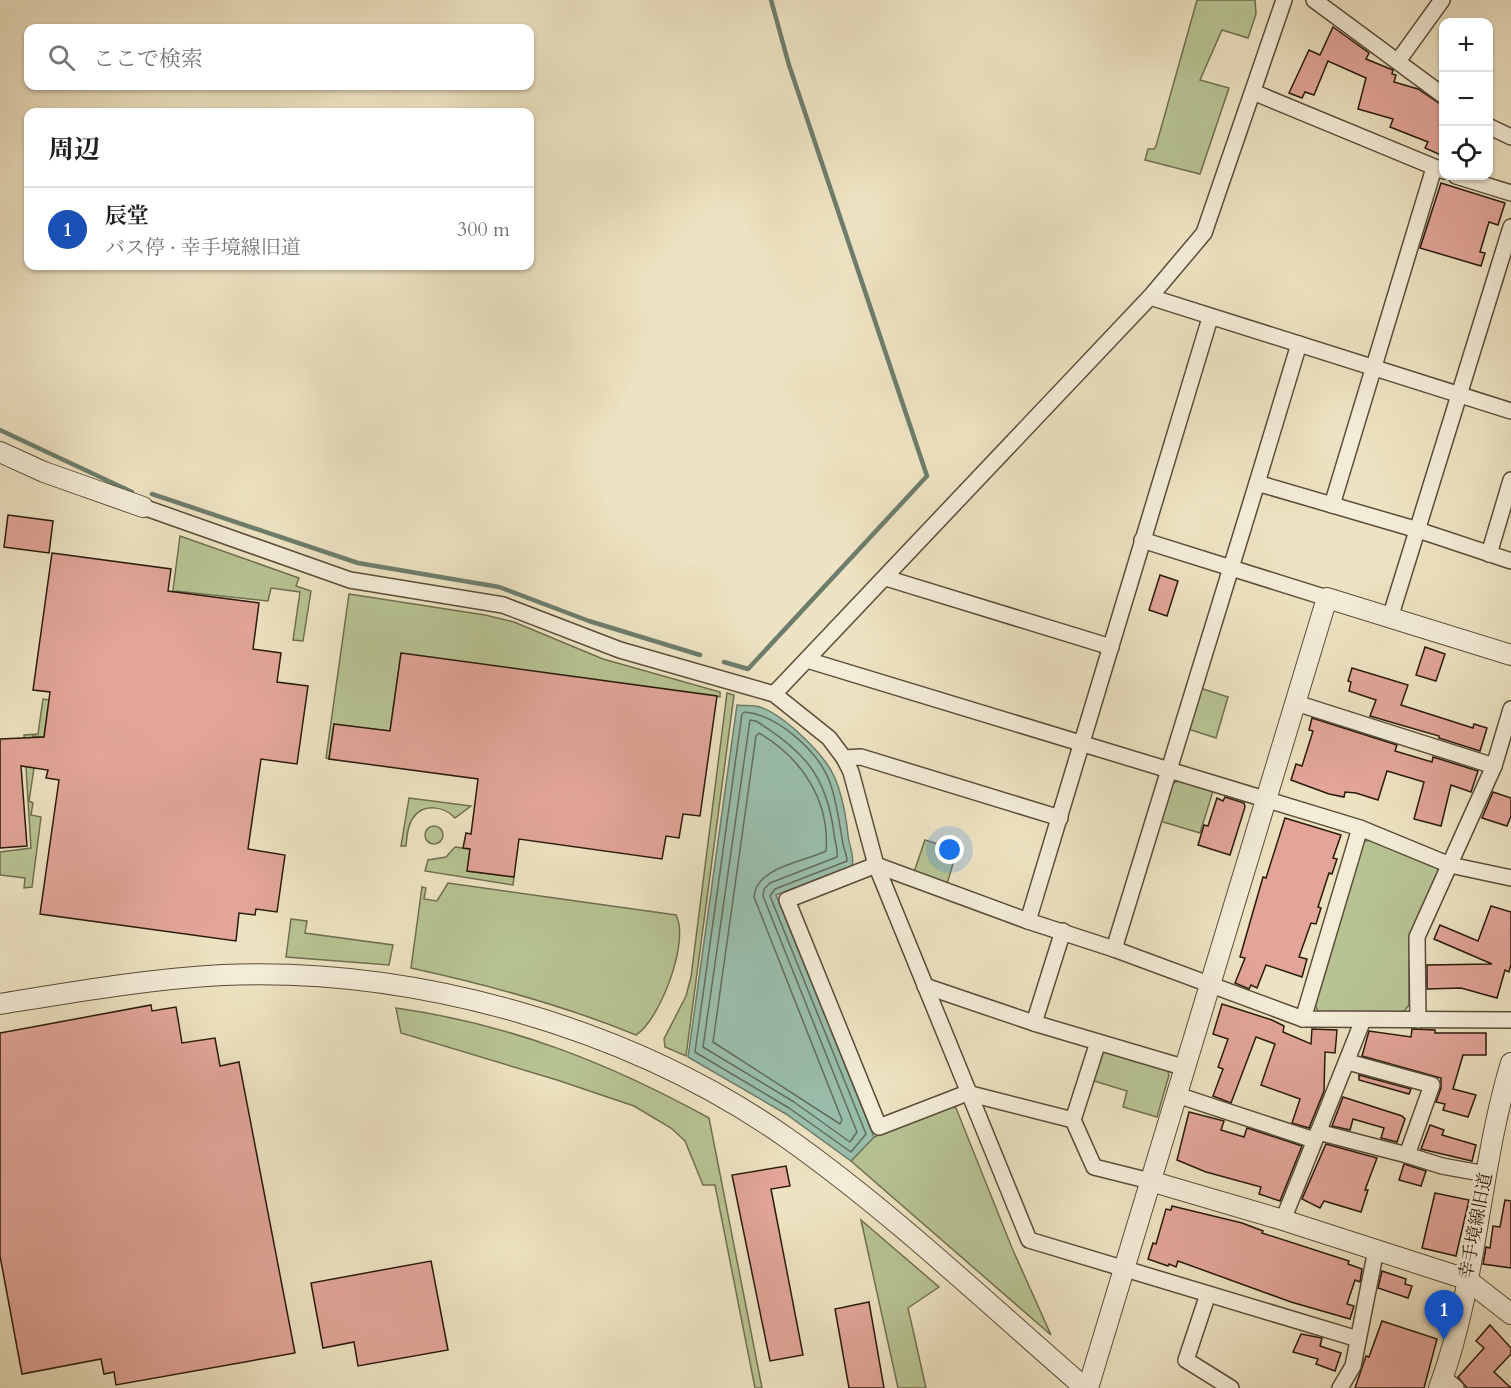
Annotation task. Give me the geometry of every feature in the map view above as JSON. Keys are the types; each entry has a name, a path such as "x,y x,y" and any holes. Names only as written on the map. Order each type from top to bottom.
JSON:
{"street":[{"path":"774,694 1150,297 1204,233 1284,0"},
{"path":"1314,0 1439,93"},
{"path":"1398,61 1442,0"},
{"path":"1252,92 1439,170 1332,505"},
{"path":"1493,128 1511,137"},
{"path":"1469,180 1511,193"},
{"path":"1390,618 1511,227"},
{"path":"1150,297 1210,318 1460,393 1511,411"},
{"path":"1028,921 1210,318"},
{"path":"1114,949 1299,344"},
{"path":"0,452 44,472 350,580 502,605 620,650 774,694 815,725 844,758 856,791 876,865 965,1082 967,1093 1029,1240 1358,1339"},
{"path":"1489,554 1511,480"},
{"path":"1257,483 1418,530 1511,561"},
{"path":"1142,540 1511,655"},
{"path":"886,578 1111,647"},
{"path":"0,1004 172,979 223,975 291,975 409,987 541,1019 594,1038 690,1081 786,1137 862,1196 1087,1388 1328,598"},
{"path":"807,660 1360,828 1450,865 1511,878"},
{"path":"1296,703 1494,766"},
{"path":"1418,1020 1417,937 1494,766 1511,709"},
{"path":"844,758 861,757 1060,818"},
{"path":"1303,1019 1360,828"},
{"path":"1073,1120 967,1093 879,1127 787,900 876,865 1303,1019 1511,1020"},
{"path":"1034,1023 1063,931"},
{"path":"925,986 1034,1023 1186,1068"},
{"path":"1283,1220 1363,1020"},
{"path":"1098,1042 1073,1120 1094,1167 1283,1220 1466,1279 1511,1314"},
{"path":"1348,1062 1432,1085 1407,1155"},
{"name":"幸手境線旧道","path":"1446,1384 1497,1111 1511,1063"},
{"path":"1177,1095 1316,1136 1486,1174"},
{"path":"1340,1388 1353,1366 1376,1250"},
{"path":"1208,1294 1186,1360 1231,1388"}],"shaded area":[{"path":"1197,0 1255,0 1256,14 1248,38 1222,30 1200,80 1229,88 1200,174 1145,160 1148,149 1154,149 1156,146"},
{"path":"180,536 299,578 296,586 311,591 303,641 293,640 300,592 271,588 268,601 176,591 160,718 49,703 44,737 33,736 29,766 34,768 29,801 33,803 31,815 41,817 32,887 24,888 25,878 0,875 0,852 31,848 24,735 38,734 43,699 157,713"},
{"path":"349,594 485,615 514,622 603,659 720,692 720,697 401,654 390,731 334,724 329,759 326,758"},
{"path":"1200,688 1228,697 1216,738 1188,729"},
{"path":"727,693 734,695 686,1056 665,1047 664,1039 686,996 691,977"},
{"path":"1178,781 1213,791 1200,833 1160,821 1171,784"},
{"path":"409,798 471,806 455,818 440,809 422,810 411,821 406,846 401,846"},
{"path":"434,826 440,829 443,835 440,841 434,844 428,841 425,835 428,829"},
{"path":"1373,839 1435,862 1439,872 1409,937 1409,1005 1403,1013 1318,1012 1313,999 1359,843"},
{"path":"925,840 957,850 947,884 914,872"},
{"path":"455,847 470,849 468,871 514,877 513,885 425,871 428,860 446,857"},
{"path":"448,883 676,915 679,943 676,960 663,997 654,1014 636,1035 581,1014 525,997 411,968 422,887 426,888 424,899 437,901"},
{"path":"291,919 307,921 305,933 393,945 389,965 286,957"},
{"path":"396,1008 479,1024 558,1048 634,1080 709,1118 762,1388 755,1388 715,1185 703,1185 685,1141 671,1128 634,1106 401,1033"},
{"path":"1104,1049 1166,1067 1169,1075 1157,1117 1123,1107 1127,1091 1091,1080 1100,1052"},
{"path":"950,1106 956,1108 1012,1248 1051,1335 851,1161 874,1137"},
{"path":"861,1220 939,1287 908,1308 926,1388 898,1388"}],"water":[{"path":"737,705 755,706 770,711 813,747 834,776 845,813 852,866 776,895 874,1137 851,1161 786,1114 688,1057"}],"building":[{"path":"1333,27 1369,53 1366,59 1393,70 1392,74 1396,75 1394,82 1418,89 1439,103 1439,154 1425,148 1428,142 1390,127 1393,119 1358,109 1366,78 1328,61 1314,95 1305,92 1302,98 1289,93 1309,50 1320,55"},
{"path":"1441,183 1505,203 1498,225 1489,222 1480,252 1485,253 1481,266 1420,248"},
{"path":"8,515 53,521 49,553 4,547"},
{"path":"52,553 171,569 168,591 259,603 253,649 281,653 277,682 308,686 297,764 261,759 248,849 285,855 277,912 256,909 255,915 239,913 236,941 40,914 59,780 46,778 48,770 21,766 27,846 0,848 0,739 44,737 50,692 33,690"},
{"path":"1160,575 1178,581 1167,616 1149,610"},
{"path":"1425,647 1445,654 1436,681 1416,675"},
{"path":"401,653 717,696 700,816 683,814 679,838 666,836 662,859 519,839 514,877 467,871 470,849 463,848 466,833 471,834 478,779 329,759 334,724 390,731"},
{"path":"1352,668 1408,685 1401,705 1473,728 1474,724 1487,728 1480,751 1439,738 1439,736 1370,716 1376,700 1349,691 1351,682 1348,681"},
{"path":"1312,718 1397,745 1395,751 1432,762 1433,757 1478,771 1471,792 1451,785 1441,826 1414,819 1424,782 1387,771 1378,800 1356,793 1345,792 1344,797 1329,794 1291,780 1296,764 1302,766 1313,731 1309,730"},
{"path":"1493,792 1511,798 1511,816 1507,826 1482,818"},
{"path":"1225,797 1244,803 1245,807 1230,855 1198,845 1204,825 1208,826 1217,798 1223,801"},
{"path":"1285,818 1341,835 1333,858 1337,859 1332,874 1329,873 1318,907 1321,908 1316,924 1311,923 1299,957 1307,959 1302,977 1266,965 1257,988 1251,985 1249,989 1235,983 1245,958 1240,957 1263,877 1266,878"},
{"path":"1491,906 1511,912 1511,964 1509,972 1505,970 1497,998 1461,988 1427,989 1427,965 1492,964 1434,939 1440,925 1478,941"},
{"path":"1222,1004 1272,1020 1284,1026 1283,1032 1311,1044 1312,1029 1337,1030 1335,1053 1325,1052 1324,1091 1309,1128 1292,1123 1300,1099 1261,1085 1275,1044 1256,1037 1231,1103 1213,1096 1223,1069 1218,1067 1228,1039 1213,1034"},
{"path":"151,1005 152,1011 176,1007 182,1043 215,1038 220,1066 239,1062 295,1353 116,1385 114,1372 104,1374 101,1359 22,1374 0,1256 0,1033"},
{"path":"1412,1029 1435,1030 1435,1033 1486,1033 1486,1055 1463,1055 1453,1089 1476,1095 1468,1117 1443,1110 1445,1104 1436,1102 1441,1088 1441,1078 1362,1056 1369,1031 1411,1037"},
{"path":"1359,1075 1411,1089 1409,1094 1359,1080"},
{"path":"1343,1097 1402,1116 1405,1119 1397,1142 1381,1138 1384,1128 1353,1119 1350,1130 1332,1126"},
{"path":"1189,1112 1224,1121 1221,1130 1244,1137 1247,1128 1302,1146 1280,1201 1259,1194 1261,1187 1206,1172 1177,1160"},
{"path":"1430,1125 1444,1130 1442,1135 1476,1145 1472,1161 1421,1149"},
{"path":"1326,1144 1377,1158 1365,1190 1368,1190 1361,1212 1324,1201 1320,1208 1302,1199"},
{"path":"1404,1164 1426,1171 1421,1186 1399,1180"},
{"path":"786,1166 790,1186 771,1189 803,1355 770,1361 732,1175"},
{"path":"1435,1193 1469,1200 1456,1256 1422,1248"},
{"path":"1505,1200 1511,1201 1511,1268 1483,1264 1486,1247 1490,1248 1493,1226 1500,1227"},
{"path":"1172,1206 1242,1223 1263,1231 1262,1233 1349,1261 1348,1264 1362,1269 1360,1282 1355,1280 1347,1304 1354,1306 1350,1319 1291,1302 1178,1261 1176,1267 1148,1259 1153,1243 1156,1244 1166,1209 1171,1210"},
{"path":"431,1261 448,1350 358,1366 354,1342 323,1348 311,1283"},
{"path":"1382,1271 1406,1279 1405,1284 1412,1286 1408,1298 1378,1288"},
{"path":"869,1302 884,1388 849,1388 835,1309"},
{"path":"1382,1321 1437,1339 1424,1388 1355,1388"},
{"path":"1490,1325 1511,1348 1511,1354 1494,1372 1511,1388 1467,1388 1458,1377 1484,1348 1476,1341"},
{"path":"1301,1334 1322,1338 1320,1346 1341,1353 1335,1371 1316,1364 1318,1359 1293,1352"}],"waterway":[{"path":"724,662 748,669 927,476 789,65 771,0"},
{"path":"0,430 132,492"},
{"path":"152,494 358,563 499,587 589,621 700,655"}],"place":[{"name":"辰堂","path":"1444,1340"}]}
